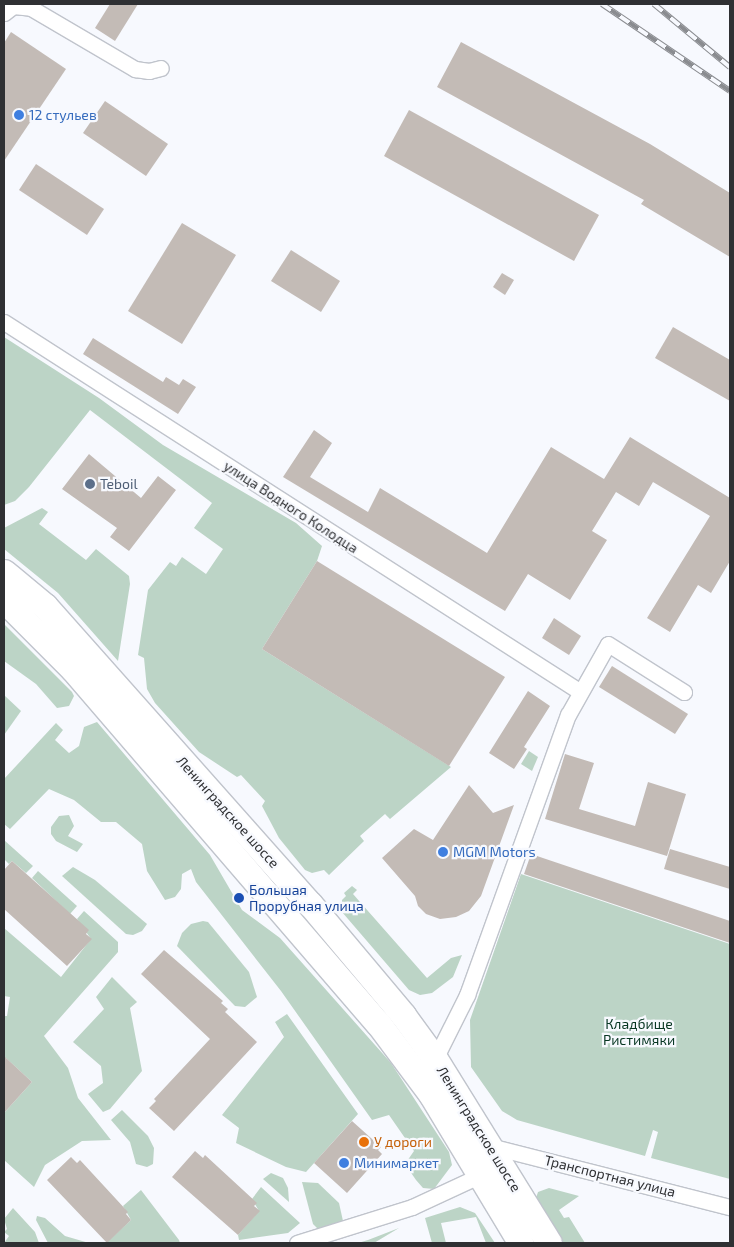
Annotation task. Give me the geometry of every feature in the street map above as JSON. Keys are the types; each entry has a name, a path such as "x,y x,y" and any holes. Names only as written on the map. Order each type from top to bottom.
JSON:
{"main road":[{"name":"Ленинградское шоссе","path":"4,572 46,606 310,904 403,1015 435,1059 549,1243"},
{"name":"Ленинградское шоссе","path":"4,600 73,669 378,1023 431,1094 522,1243"}],"street":[{"path":"9,10 31,8 135,69 149,71 161,68"},
{"name":"улица Водного Колодца","path":"4,322 579,691"},
{"path":"435,1059 468,995 568,715 579,691 608,644 684,692"},
{"name":"Транспортная улица","path":"490,1146 730,1207"},
{"path":"297,1243 403,1210 481,1175"}],"green space":[{"path":"4,337 99,398 163,445 296,523 322,546 317,561 262,649 451,767 390,819 385,814 360,836 364,841 329,875 324,870 312,873 305,870 279,838 262,806 265,801 241,775 237,777 199,752 155,703 147,689 144,658 138,655 148,590 170,562 176,566 182,557 206,574 223,549 194,528 212,503 90,410 29,487 15,501 4,505"},
{"path":"42,508 48,512 39,524 86,560 96,549 129,576 130,584 118,661 58,593 4,549 4,528"},
{"path":"4,624 72,692 74,696 69,706 57,708 36,684 4,661"},
{"path":"4,695 21,711 4,735"},
{"path":"97,722 210,855 242,910 280,938 391,1063 449,1152 452,1165 434,1189 423,1188 405,1164 414,1151 389,1115 372,1120 281,991 196,882 191,869 182,874 181,889 175,897 165,900 147,871 142,844 116,822 101,822 74,800 49,789 10,829 4,824 4,779 56,723 63,730 55,740 69,753 79,746 84,727"},
{"path":"529,751 538,757 532,771 521,764"},
{"path":"69,815 74,826 68,836 83,844 77,852 56,841 51,834 51,827 59,816"},
{"path":"4,840 33,866 26,873 12,861 9,864 4,859"},
{"path":"73,867 95,880 147,924 142,931 133,935 126,934 62,876"},
{"path":"38,871 77,906 70,914 32,878"},
{"name":"Кладбище Ристимяки","path":"521,874 730,944 730,1179 651,1158 658,1132 653,1130 645,1156 517,1120 502,1111 471,1067 470,1020"},
{"path":"352,886 357,890 353,894 427,978 451,958 462,955 453,977 432,993 420,995 409,990 342,912 342,900 346,896 344,893"},
{"path":"84,911 118,942 118,952 44,1036 68,1068 78,1098 111,1140 82,1141 45,1165 34,1187 4,1160 4,1113 32,1082 6,1058 4,1060 4,1016 7,1016 10,997 4,996 4,928 61,977 91,939 77,919"},
{"path":"203,921 208,922 249,972 257,997 245,1007 235,1006 177,946 182,933 191,924"},
{"path":"112,977 137,1002 130,1008 142,1071 110,1109 103,1112 88,1094 103,1083 101,1066 73,1042 104,1009 96,997"},
{"path":"287,1014 358,1114 306,1172 286,1167 236,1143 239,1128 222,1115 284,1037 275,1022"},
{"path":"122,1110 148,1136 154,1148 153,1164 147,1167 136,1164 130,1142 111,1120"},
{"path":"271,1173 283,1178 288,1188 289,1202 263,1179"},
{"path":"302,1182 318,1183 339,1203 343,1221 338,1225 318,1229 313,1224"},
{"path":"261,1187 300,1223 288,1233 239,1240 238,1235 259,1211 252,1199"},
{"path":"549,1188 579,1196 559,1210 564,1218 569,1217 585,1243 563,1243 535,1201 538,1192"},
{"path":"141,1190 180,1243 106,1243 131,1220 123,1206"},
{"path":"460,1207 475,1213 495,1243 486,1243 476,1217 441,1223 446,1243 432,1243 425,1218"},
{"path":"13,1208 35,1232 39,1243 4,1243 9,1236 4,1232 7,1229 4,1219"},
{"path":"37,1216 45,1218 65,1236 89,1243 48,1243 36,1220"},
{"path":"399,1228 374,1243 358,1243 368,1240"}],"building":[{"path":"110,4 138,4 115,41 95,28"},
{"name":"12 стульев","path":"11,32 66,69 4,161 4,43"},
{"path":"461,42 650,144 730,193 730,257 641,204 644,200 437,87"},
{"path":"105,101 168,144 146,176 83,133"},
{"path":"409,110 599,215 574,261 384,156"},
{"path":"36,164 104,209 87,235 19,190"},
{"path":"182,223 236,255 182,344 128,311"},
{"path":"291,250 340,281 321,312 271,281"},
{"path":"502,273 514,280 505,295 493,287"},
{"path":"673,327 730,360 730,401 655,358"},
{"path":"93,338 163,382 166,377 179,385 183,379 196,387 178,414 83,354"},
{"path":"314,430 332,443 310,477 368,512 380,488 487,553 551,447 604,479 630,437 730,498 730,561 711,593 698,585 670,632 647,618 710,516 653,482 639,506 616,492 592,531 607,540 570,600 528,574 505,611 283,477"},
{"path":"89,454 141,498 158,476 176,490 129,551 110,537 117,528 62,489"},
{"path":"317,561 505,677 449,766 262,649"},
{"path":"554,618 581,636 569,655 542,638"},
{"path":"612,666 688,714 675,734 599,687"},
{"path":"528,691 550,706 524,747 527,749 514,769 489,753"},
{"path":"565,754 594,763 579,809 635,826 648,782 686,794 667,856 545,819"},
{"name":"MGM Motors","path":"469,785 493,813 514,805 481,896 469,911 456,917 440,919 426,914 418,906 415,896 382,858 414,829 433,840"},
{"path":"670,849 730,867 730,889 664,869"},
{"path":"531,854 730,921 730,943 524,874"},
{"path":"12,861 89,930 86,934 92,939 67,966 4,909 4,870"},
{"path":"164,950 223,1001 221,1003 228,1009 225,1012 257,1042 174,1131 149,1108 156,1101 154,1099 210,1039 141,974"},
{"path":"4,1056 32,1082 4,1113"},
{"path":"352,1121 381,1147 378,1150 382,1154 347,1193 314,1163"},
{"path":"195,1151 203,1158 205,1155 257,1203 254,1206 260,1211 238,1235 172,1177"},
{"path":"71,1157 77,1163 80,1160 128,1212 126,1214 131,1220 107,1243 47,1180"}],"railway":[{"path":"602,4 730,91"},
{"path":"654,4 730,67"}],"place":[{"name":"12 стульев","path":"19,115"},
{"name":"Teboil","path":"90,484"},
{"name":"MGM Motors","path":"443,852"},
{"name":"Большая Прорубная улица","path":"239,898"},
{"name":"У дороги","path":"364,1142"},
{"name":"Минимаркет","path":"344,1163"}]}
